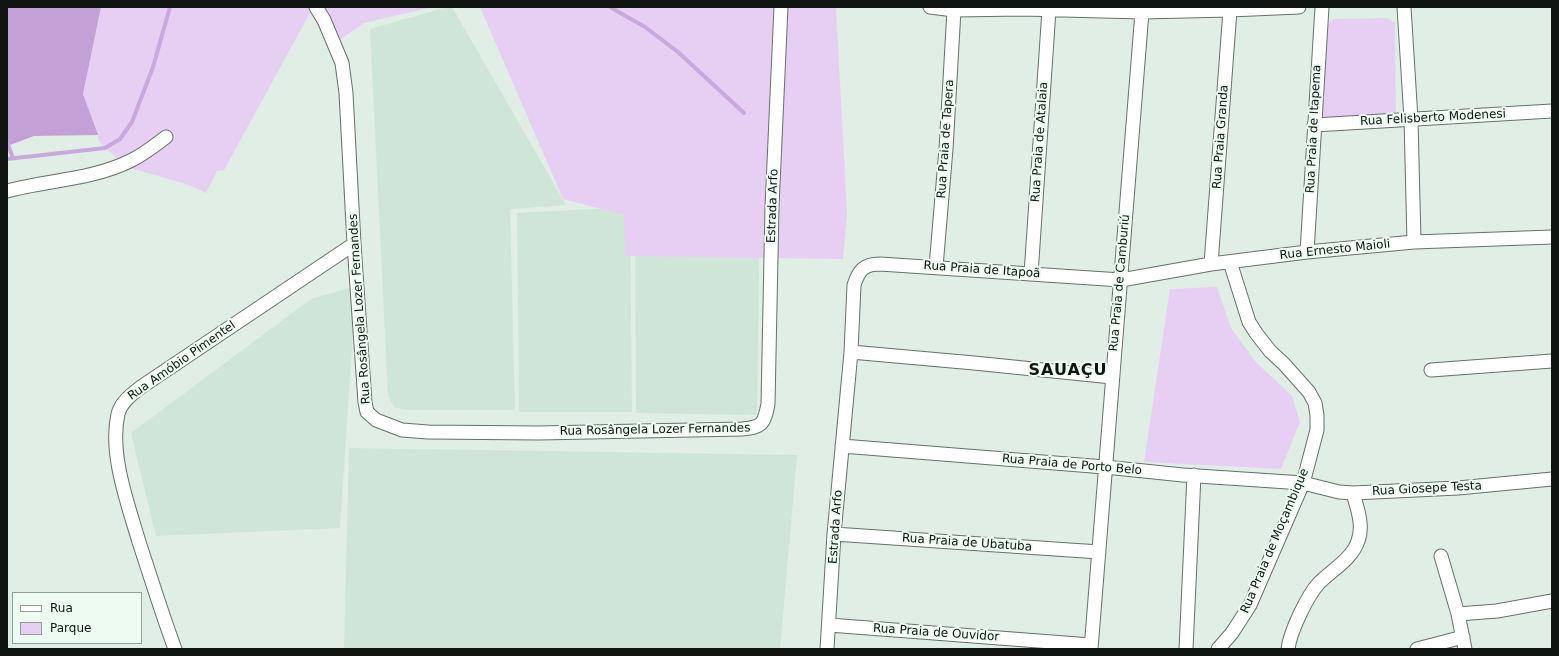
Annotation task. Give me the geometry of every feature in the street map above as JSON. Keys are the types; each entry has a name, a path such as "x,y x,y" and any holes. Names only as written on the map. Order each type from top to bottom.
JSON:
{"street":[{"name":"Rua Rosângela Lozer Fernandes","path":"316,7 324,20 342,63 348,122 354,244 365,402 367,412 376,420 402,430 428,432 531,433 742,429 755,428 762,424 765,420 768,404"},
{"name":"Estrada Arfo","path":"768,404 772,207 781,7"},
{"path":"930,7 954,10 1024,8 1142,12 1299,7"},
{"name":"Rua Praia de Itapema","path":"1307,252 1322,7"},
{"path":"1404,7 1411,119 1414,242"},
{"name":"Rua Praia de Tapera","path":"936,267 946,149 954,10"},
{"name":"Rua Praia de Atalaia","path":"1031,274 1049,10"},
{"name":"Rua Praia Granda","path":"1211,264 1230,10"},
{"name":"Rua Praia de Camburiú","path":"1091,647 1142,12"},
{"name":"Rua Felisberto Modenesi","path":"1314,125 1552,111"},
{"path":"7,191 93,174 116,167 145,153 166,137"},
{"name":"Rua Ernesto Maioli","path":"1121,280 1211,264 1307,252 1414,242 1552,237"},
{"name":"Rua Amóbio Pimentel","path":"175,649 160,609 129,509 117,464 116,430 118,413 127,398 141,387 354,244"},
{"name":"Rua Praia de Moçambique","path":"1218,649 1232,633 1250,605 1303,483 1318,430 1318,415 1315,403 1305,387 1270,350 1249,322 1230,262"},
{"name":"Rua Praia de Itapoã","path":"854,285 860,271 870,264 936,267 1121,280"},
{"name":"Estrada Arfo","path":"827,649 834,534 851,352 854,285"},
{"path":"851,352 1112,377"},
{"path":"1431,370 1552,360"},
{"name":"Rua Praia de Porto Belo","path":"842,446 1105,467 1194,476 1303,483"},
{"path":"1186,649 1194,476"},
{"name":"Rua Giosepe Testa","path":"1303,483 1339,492 1353,493 1458,488 1552,479"},
{"path":"1288,649 1295,627 1309,597 1318,584 1351,554 1358,541 1360,519 1353,493"},
{"name":"Rua Praia de Ubatuba","path":"834,534 1098,552"},
{"path":"1417,649 1464,643 1458,614 1441,556"},
{"path":"1458,614 1497,611 1552,601"},
{"name":"Rua Praia de Ouvidor","path":"829,625 1091,647"}],"shaded area":[{"path":"7,7 101,7 83,94 98,135 34,136 7,146"},
{"path":"447,7 452,7 566,205 510,209 515,410 405,410 394,407 388,396 370,29"},
{"path":"760,204 757,415 636,413 635,207"},
{"path":"630,207 632,412 519,412 517,213"},
{"path":"356,286 340,528 156,536 131,433 311,299"},
{"path":"349,448 797,455 780,649 344,649"}],"green space":[{"path":"101,7 433,7 364,23 331,46 310,13 224,170 217,171 206,193 189,185 127,167 100,143 83,94"},
{"path":"480,7 836,7 847,214 843,259 625,256 624,215 563,199"},
{"path":"1386,18 1395,23 1396,118 1322,120 1326,28 1333,19"},
{"path":"1217,287 1231,328 1255,361 1292,396 1300,422 1281,469 1144,462 1170,289"}],"waterway":[{"path":"7,159 105,148 120,139 132,122 153,67 170,7"},
{"path":"610,7 645,27 678,52 744,113"},
{"path":"7,142 13,158"}],"district":[{"name":"SAUAÇU","path":"1068,371"}]}
